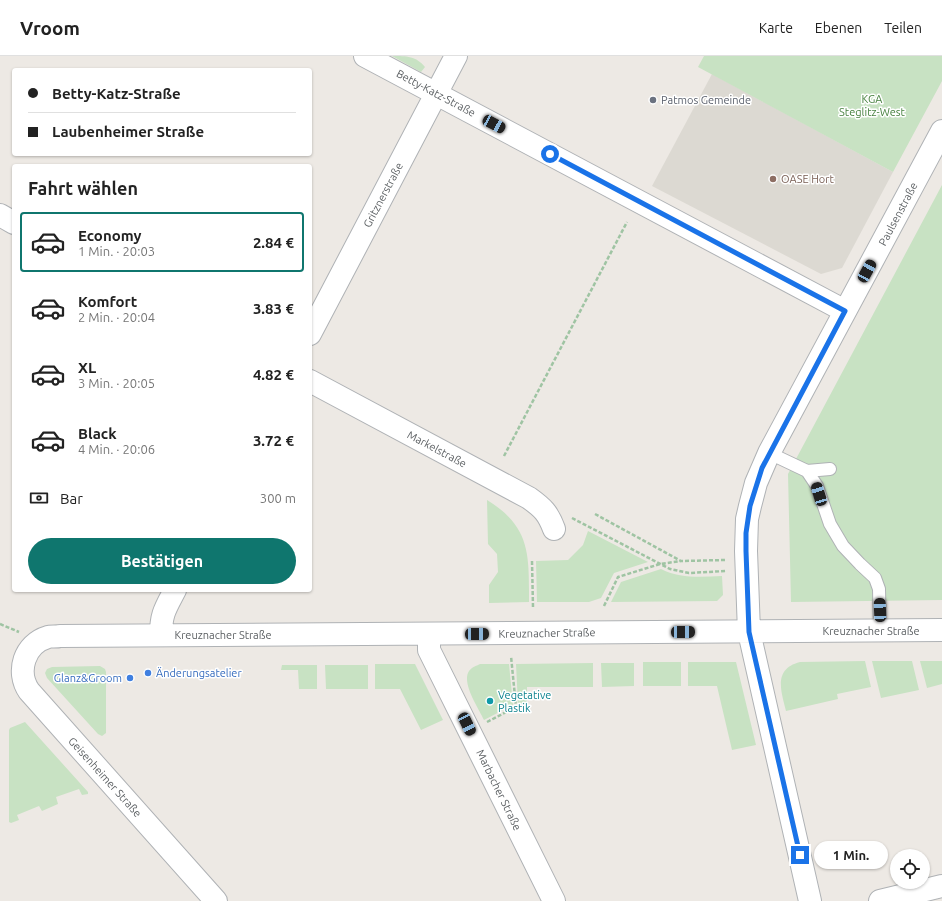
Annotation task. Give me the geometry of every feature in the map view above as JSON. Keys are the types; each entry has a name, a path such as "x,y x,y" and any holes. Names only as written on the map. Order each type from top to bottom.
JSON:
{"street":[{"name":"Betty-Katz-Straße","path":"365,56 845,311"},
{"name":"Gritznerstraße","path":"312,330 456,56"},
{"name":"Paulsenstraße","path":"810,901 749,632 737,565 746,533 750,506 756,483 769,453 942,131"},
{"path":"0,215 12,222"},
{"name":"Markelstraße","path":"312,382 529,498 540,506 551,522"},
{"path":"161,635 161,621 164,610 174,592"},
{"name":"Kreuznacher Straße","path":"34,644 48,637 60,636 942,630"},
{"name":"Marbacher Straße","path":"429,634 430,650 554,901"},
{"name":"Geisenheimer Straße","path":"34,644 27,653 22,669 24,681 29,691 216,901"},
{"path":"880,901 942,886"}],"lane":[{"path":"769,453 807,471 830,469"},
{"path":"807,471 817,486 830,524 843,546 875,578 879,589 880,631"}],"path":[{"path":"504,456 627,222"},
{"path":"551,522 566,514 660,564 679,572 689,573 737,565"},
{"path":"595,514 681,561"},
{"path":"532,561 533,607"},
{"path":"604,606 618,577 660,564 681,561 737,565"},
{"path":"483,725 516,707 511,656"}],"shaded area":[{"name":"OASE Hort","path":"712,74 893,172 842,268 821,274 652,186"}],"green space":[{"path":"392,56 411,57 422,63 425,67 421,72"},
{"name":"KGA Steglitz-West","path":"704,56 942,56 942,81 893,172 698,67"},
{"path":"942,185 942,600 791,602 788,474"},
{"path":"487,500 501,510 520,532 527,556 529,570 529,602 489,603 489,585 498,572 497,554 488,544"},
{"path":"588,531 648,562 614,573 601,598 589,602 537,602 536,561 568,560 583,545"},
{"path":"661,569 684,576 722,576 723,595 717,601 611,602 621,582"},
{"path":"865,661 871,687 837,694 838,699 786,711 782,696 781,682 782,675 791,665 800,662"},
{"path":"872,661 912,661 919,690 881,698"},
{"path":"920,661 942,661 942,684 927,688"},
{"path":"643,662 681,662 681,686 643,686"},
{"path":"688,662 736,662 756,745 732,750 717,686 688,686"},
{"path":"593,663 593,687 527,687 527,703 518,704 516,664"},
{"path":"601,663 634,663 634,686 602,687"},
{"path":"375,664 415,664 443,720 421,730 400,689 375,689"},
{"path":"480,664 509,664 513,705 484,720 467,682 469,671"},
{"path":"282,665 317,665 317,689 299,689 298,670 281,670"},
{"path":"325,665 368,665 368,689 326,689"},
{"path":"100,666 105,669 106,672 106,733 102,736 98,734 47,678 45,673 47,669 52,667"},
{"path":"25,722 88,792 88,794 82,795 79,789 56,797 58,804 42,811 39,806 17,815 19,820 11,823 9,822 9,730 10,728"}],"place":[{"name":"Patmos Gemeinde","path":"653,100"},
{"name":"OASE Hort","path":"773,179"},
{"name":"Änderungsatelier","path":"148,673"},
{"name":"Glanz&Groom","path":"130,678"},
{"name":"Vegetative Plastik","path":"490,701"}],"route":[{"path":"550,154 845,311 769,453 756,483 747,519 747,611 749,632 800,855"}]}
